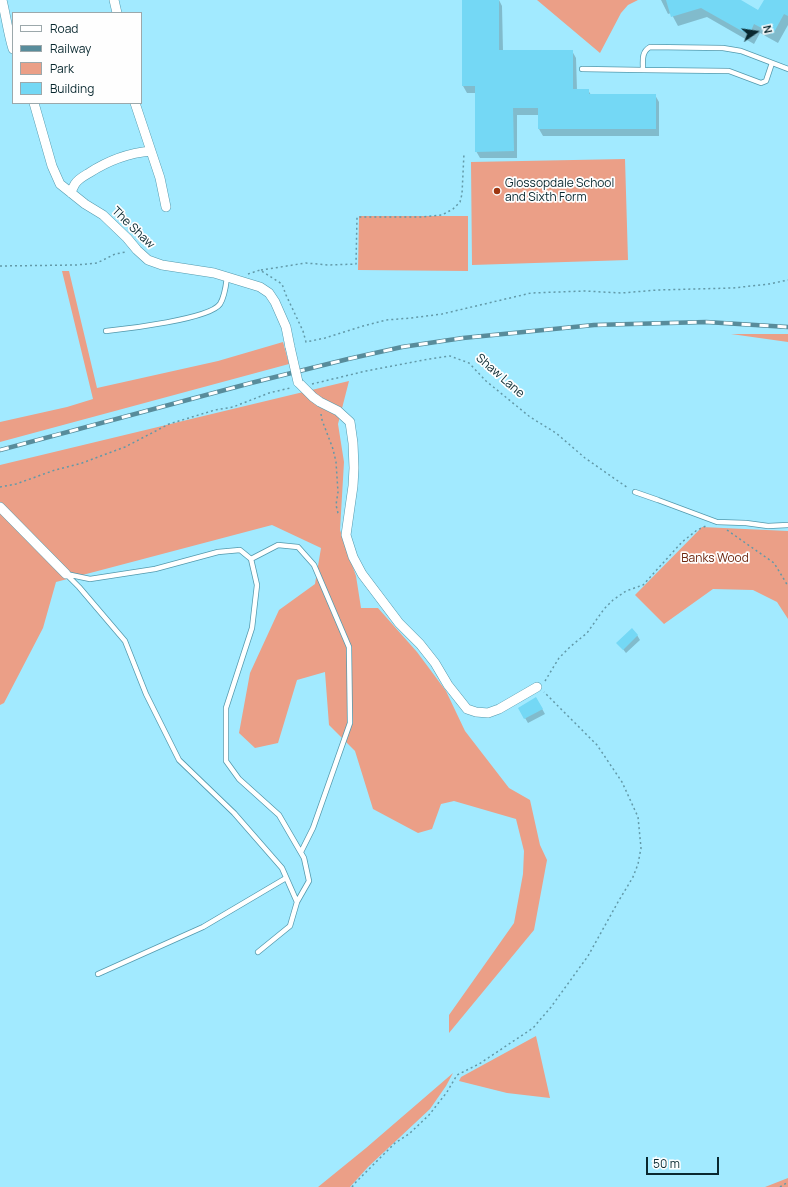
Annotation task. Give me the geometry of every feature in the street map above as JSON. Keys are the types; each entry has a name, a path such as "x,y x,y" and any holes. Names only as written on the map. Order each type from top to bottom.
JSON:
{"street":[{"path":"2,0 7,17 12,47"},
{"path":"114,0 117,12"},
{"name":"The Shaw","path":"34,104 52,166 56,178 60,184 85,204 103,215 148,260 162,265 200,270 230,278 260,287 268,294 275,302 286,327 300,384"},
{"path":"135,104 160,178 166,207"},
{"path":"71,193 74,184 101,165 121,157 139,152 151,151"},
{"path":"300,384 313,397 338,411 350,422 354,452 353,486 346,535 353,557 362,574 399,623 420,644 435,663 448,685 467,708 476,712 488,713 499,709 537,687"},
{"path":"0,507 66,574"}],"lane":[{"path":"643,70 643,55 645,50 650,47 723,48 741,51 788,69"},
{"path":"582,69 729,71 760,83 766,81 772,63"},
{"path":"106,331 166,322 202,314 216,308 220,304 230,278"},
{"path":"635,492 717,522 746,522 768,526 788,526"},
{"path":"251,559 278,545 298,547 314,565 349,647 350,723 313,828 301,852"},
{"path":"66,574 90,579 155,569 218,552 240,550 251,559 257,584 252,628 226,708 226,761 239,779 279,814 304,858 309,882 297,902 290,926 258,952"},
{"path":"66,574 125,641 146,694 179,760 234,813 282,868 297,902"},
{"path":"98,974 203,927 286,878"}],"path":[{"path":"230,278 260,270 306,263 328,265 356,264 357,217 422,217 442,215 453,209 460,202 462,194 464,153"},
{"path":"0,266 76,265 96,263 115,254 137,250"},
{"path":"260,270 282,284 306,342 386,320 442,314 531,293 584,291 621,293 673,289 734,288 788,280"},
{"name":"Shaw Lane","path":"0,487 27,481 55,470 82,463 125,447 168,424 215,410 233,407 269,393 300,384 450,356 469,363 486,381 530,417 556,433 585,458 635,492"},
{"path":"326,405 321,411 322,420 333,449 336,462 338,492 336,505 338,513 342,518 348,518"},
{"path":"352,1187 395,1143 409,1134 429,1116 457,1076 479,1064 533,1028 547,1012 588,956 633,877 638,864 641,848 638,817 622,782 597,745 552,698 537,687 547,680 559,658 587,633 604,609 613,600 626,591 642,585 682,542 697,530 717,522 774,563 788,586"},
{"path":"780,1187 788,1182"}],"green space":[{"path":"537,0 638,0 628,5 621,13 600,53"},
{"path":"625,159 628,260 472,265 471,162"},
{"path":"359,216 468,216 468,271 358,270"},
{"path":"62,271 69,271 97,388 218,361 283,342 289,364 0,442 0,422 67,407 93,399"},
{"path":"731,334 788,334 788,342"},
{"path":"349,381 338,424 344,462 340,530 356,576 361,608 378,608 417,652 446,691 465,731 509,788 530,800 540,845 547,860 534,930 449,1033 449,1015 514,923 523,874 524,851 516,819 454,801 441,804 432,829 418,833 373,809 355,751 329,725 325,672 297,680 278,743 255,748 239,733 250,673 279,610 315,584 321,548 272,525 56,582 43,628 4,703 0,705 0,465"},
{"name":"Banks Wood","path":"702,527 788,531 788,619 777,602 753,590 713,589 664,624 635,595"},
{"path":"536,1036 550,1098 507,1093 459,1081 461,1077"},
{"path":"453,1073 430,1109 368,1167 350,1187 318,1187 366,1148"},
{"path":"788,1178 788,1187 765,1187"}],"building":[{"path":"462,0 499,0 499,50 573,50 573,89 589,89 589,94 656,94 656,129 538,129 538,108 513,108 514,151 475,152 475,86 462,86"},
{"path":"666,0 741,0 758,10 764,0 788,0 788,16 784,14 773,34 754,24 749,35 701,8 671,17"},
{"path":"632,628 638,635 623,650 616,643"},
{"path":"536,697 543,709 524,719 518,708"}],"railway":[{"path":"0,450 251,383 402,347 463,338 594,325 706,322 788,327"}],"place":[{"name":"Glossopdale School and Sixth Form","path":"497,191"}]}
